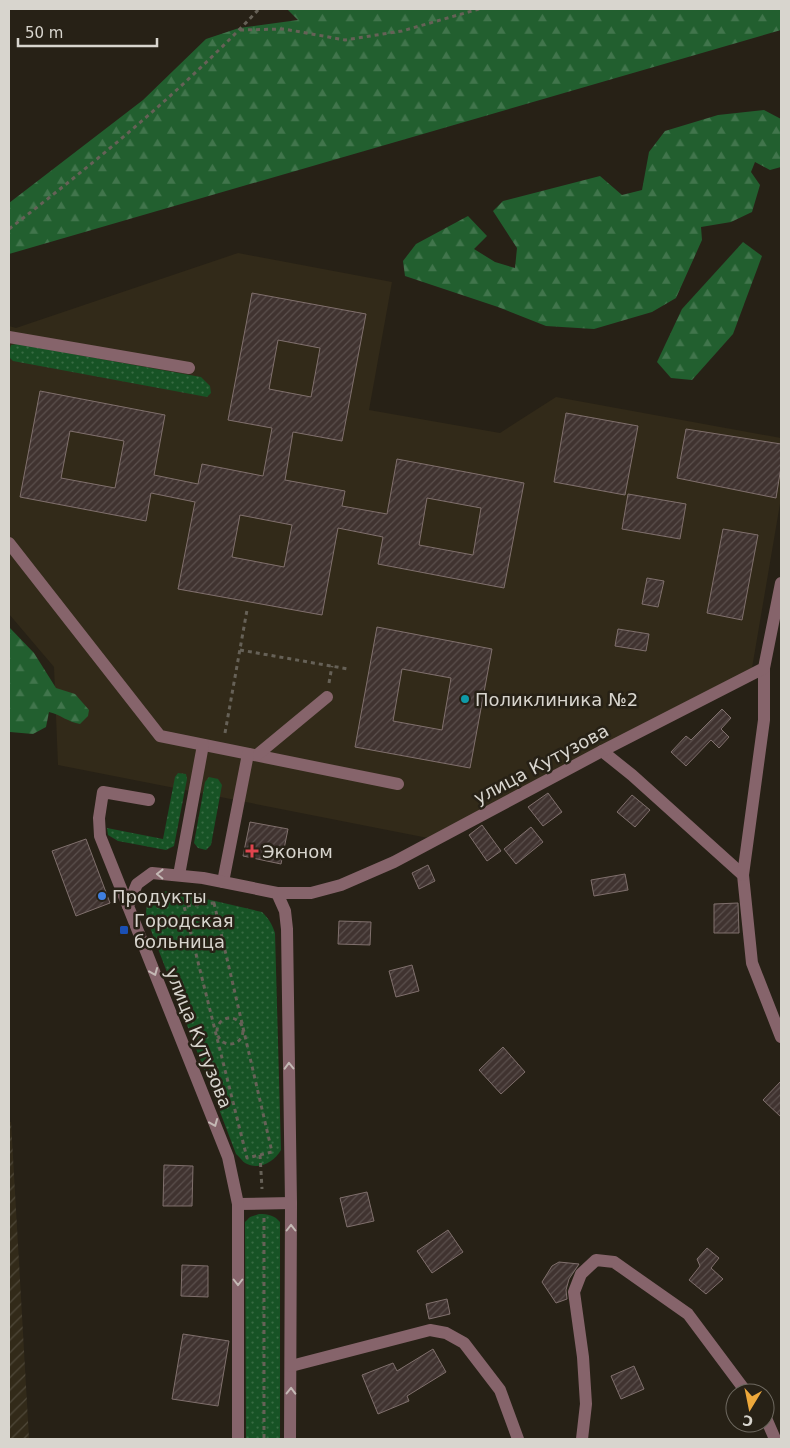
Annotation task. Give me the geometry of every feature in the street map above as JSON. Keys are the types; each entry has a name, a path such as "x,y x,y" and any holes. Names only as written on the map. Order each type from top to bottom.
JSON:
{"street":[{"path":"9,337 189,368"},
{"path":"9,543 160,736 398,784"},
{"path":"781,583 764,668 764,720 743,875 752,963 781,1037"},
{"name":"улица Кутузова","path":"238,1439 238,1204 228,1157 128,906 137,884 152,873 223,882 277,893 312,893 341,885 394,862 602,750 764,668"},
{"path":"223,882 252,754 327,697"},
{"path":"179,875 203,745"},
{"path":"602,750 743,875"},
{"path":"128,906 100,836 99,818 103,792 149,800"},
{"path":"277,893 285,911 287,929 291,1203 290,1439"},
{"path":"238,1204 291,1203"},
{"path":"582,1439 586,1404 583,1357 574,1292 581,1274 596,1260 614,1262 688,1314 740,1383"},
{"path":"291,1366 430,1330 446,1333 464,1343 500,1390 518,1439"}],"path":[{"path":"9,229 128,134 240,30 259,9"},
{"path":"240,30 284,29 345,40 402,31 479,9"},
{"path":"222,749 247,610"},
{"path":"240,650 348,669"},
{"path":"214,904 272,1152 247,1158 217,1034 184,906 214,904"},
{"path":"229,1018 237,1020 243,1027 241,1040 234,1044 225,1044 217,1034 218,1025 229,1018"},
{"path":"260,1155 263,1203 264,1439"}],"shaded area":[{"path":"238,253 392,282 369,410 500,433 556,397 781,438 781,498 752,668 428,838 58,765 54,667 9,614 9,326 16,328"},
{"path":"9,1122 11,1122 29,1439 9,1439"}],"green space":[{"path":"287,9 781,9 781,30 9,254 9,203 143,100 206,39 239,28 298,20"},
{"path":"764,110 781,119 781,167 770,170 755,162 751,172 760,185 752,212 731,222 701,227 702,240 676,298 652,312 594,329 546,326 498,307 405,276 403,261 416,244 468,216 487,236 474,249 495,262 515,268 517,248 493,211 503,201 600,176 622,195 642,190 649,152 665,131 718,115"},
{"path":"743,242 762,256 733,334 692,380 671,378 657,362 682,309"},
{"path":"17,344 201,377 210,386 211,393 207,397 13,361 10,358 9,351 11,345"},
{"path":"9,627 34,653 56,688 75,694 89,710 88,716 80,724 49,712 46,727 33,734 10,732 9,736"},
{"path":"178,773 186,774 187,779 174,846 166,850 118,841 108,835 107,828 163,839 175,777"},
{"path":"209,777 218,779 222,785 211,845 206,850 198,848 194,843 205,782"},
{"path":"160,891 176,892 262,912 274,930 281,1150 274,1158 261,1166 250,1165 236,1154 146,917 148,901"},
{"path":"259,1214 271,1215 280,1222 280,1439 246,1439 245,1222 250,1217"}],"building":[{"path":"252,293 366,314 342,441 293,432 285,480 345,491 342,506 387,514 397,459 524,483 504,588 378,564 383,537 338,528 322,615 178,589 195,502 151,493 146,521 20,497 40,391 165,415 154,475 198,484 202,464 263,476 272,428 228,420","holes":["278,340 320,348 311,397 269,389","70,431 124,441 115,488 61,478","427,498 481,508 473,555 419,545","240,515 292,525 284,567 232,557"]},
{"path":"566,413 638,426 625,495 554,482"},
{"path":"686,429 781,444 781,467 776,498 677,478"},
{"path":"628,494 686,504 680,539 622,529"},
{"path":"723,529 758,535 742,620 707,613"},
{"path":"647,578 664,581 658,607 642,604"},
{"name":"Поликлиника №2","path":"377,627 492,649 470,768 355,747","holes":["402,669 451,678 442,730 393,721"]},
{"path":"618,629 649,634 646,651 615,646"},
{"path":"722,709 731,718 721,729 729,737 719,748 711,740 686,766 671,752 686,736 691,740"},
{"path":"548,793 562,812 543,826 528,807"},
{"path":"632,795 650,810 635,827 617,812"},
{"path":"250,822 288,829 281,864 243,856"},
{"path":"482,825 501,851 487,861 469,835"},
{"path":"531,827 543,842 516,864 504,849"},
{"path":"86,839 110,903 76,916 52,851"},
{"path":"428,865 435,881 419,889 412,873"},
{"path":"625,874 628,890 594,896 591,880"},
{"path":"738,903 739,933 714,933 714,904"},
{"path":"339,921 371,922 370,945 338,944"},
{"path":"412,965 419,991 396,997 389,971"},
{"path":"503,1047 525,1072 501,1094 479,1070"},
{"path":"781,1081 781,1117 763,1100"},
{"path":"164,1165 193,1166 192,1206 163,1206"},
{"path":"367,1192 374,1221 347,1227 340,1198"},
{"path":"448,1230 463,1252 432,1273 417,1251"},
{"path":"707,1248 719,1258 711,1268 723,1279 706,1294 689,1280 700,1266 697,1259"},
{"path":"559,1262 579,1264 569,1279 566,1290 567,1299 556,1303 542,1282 552,1266"},
{"path":"182,1265 208,1266 208,1297 181,1296"},
{"path":"447,1299 450,1314 429,1319 426,1304"},
{"path":"183,1334 229,1341 218,1406 172,1399"},
{"path":"433,1349 446,1372 407,1396 409,1401 378,1414 362,1375 393,1363 397,1371"},
{"path":"634,1366 644,1389 621,1399 611,1376"}],"place":[{"name":"Поликлиника №2","path":"465,699"},
{"name":"Эконом","path":"252,851"},
{"name":"Продукты","path":"102,896"},
{"name":"Городская больница","path":"124,930"}]}
